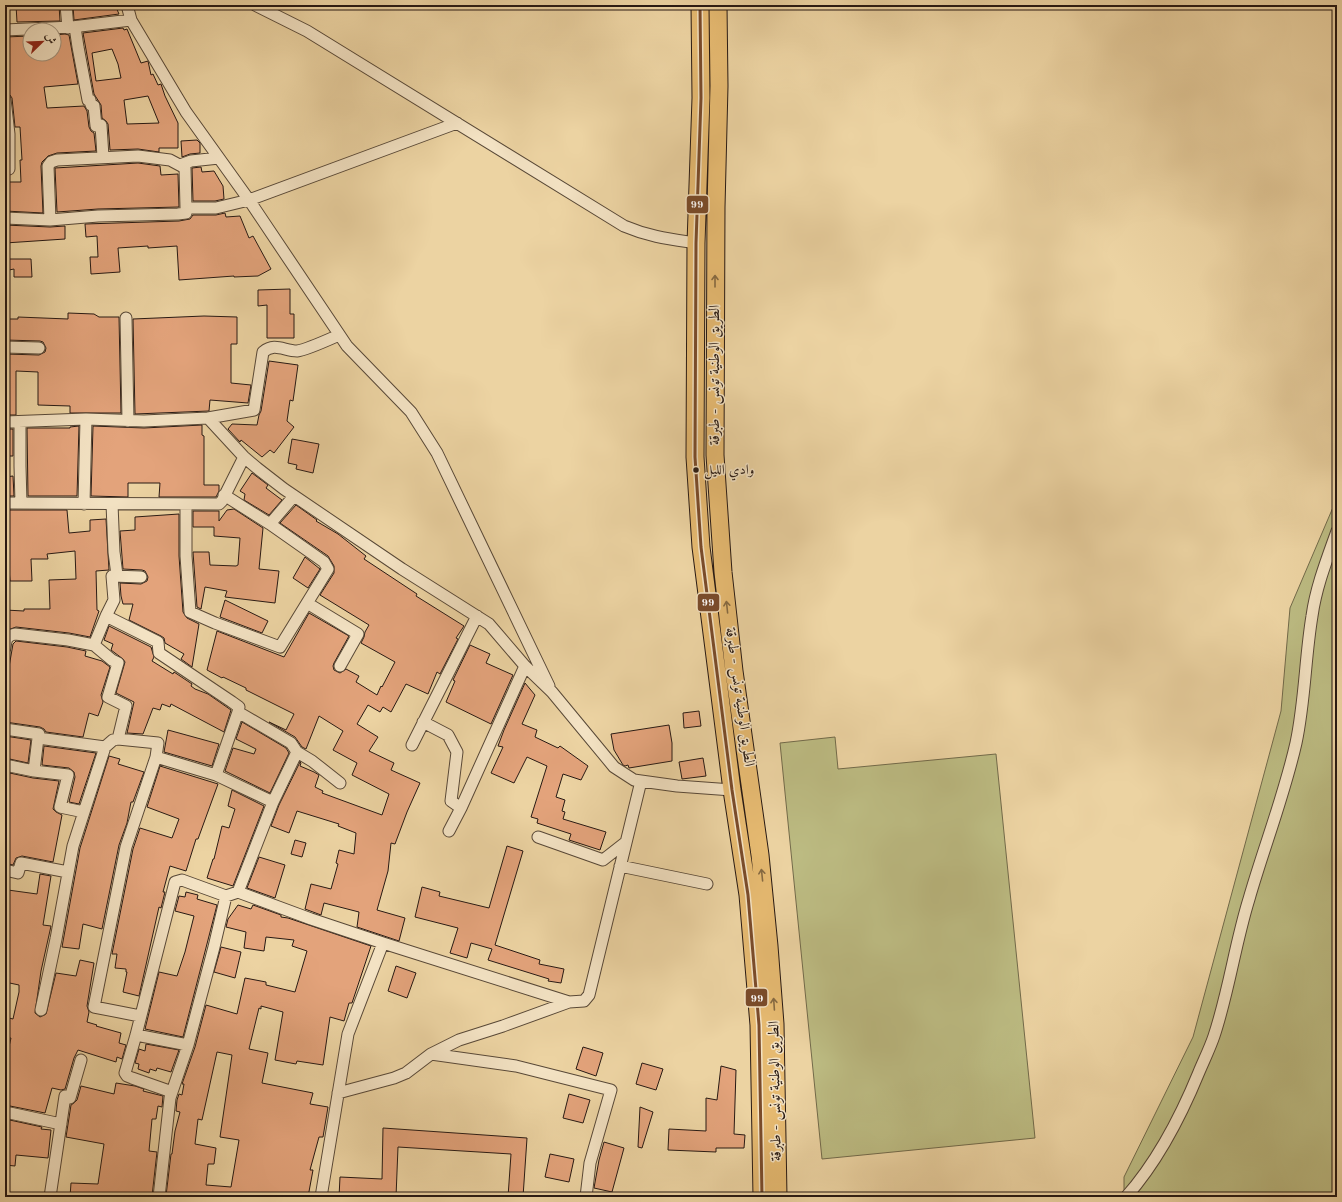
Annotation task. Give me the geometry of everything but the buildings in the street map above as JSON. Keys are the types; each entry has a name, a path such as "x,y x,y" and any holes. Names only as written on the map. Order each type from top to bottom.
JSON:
{"main road":[{"name":"الطريق الوطنية تونس - طبرقة","path":"700,5 700,98 696,243 695,450 701,547 732,790 748,895 759,1025 762,1197"},
{"name":"الطريق الوطنية تونس - طبرقة","path":"718,5 719,86 716,207 715,454 723,572 760,855 769,946 775,1024 778,1197"}],"street":[{"path":"66,5 78,47 88,100 90,100 91,106 94,106 96,126 101,125 103,157"},
{"path":"127,5 131,20 186,112 249,200 346,346 411,412 437,453 552,692"},
{"path":"255,5 307,31 624,226 651,236 696,243"},
{"path":"5,30 72,27 131,20"},
{"path":"5,99 10,134 8,169 5,169"},
{"path":"186,208 216,208 249,200 457,123"},
{"path":"5,218 50,220 98,216 186,213 185,168 170,160 138,156 57,160 50,162 48,166 50,220"},
{"path":"180,165 191,160 219,158"},
{"path":"126,318 128,421"},
{"path":"5,422 20,423 86,419 128,421 208,418 254,410 263,352 266,349 272,347 297,351 339,335"},
{"path":"5,346 39,348"},
{"path":"208,418 244,457 294,496 402,569 489,624 526,666 552,692 614,767 634,780 677,786 732,790"},
{"path":"84,504 86,419"},
{"path":"20,423 21,503"},
{"path":"5,503 219,504 222,501 244,457"},
{"path":"186,504 186,556 190,612 280,647 328,569 327,566 324,562 270,524 224,495"},
{"path":"270,524 294,496"},
{"path":"112,504 114,552 117,575"},
{"path":"1126,1197 1135,1187 1169,1134 1186,1103 1214,1037 1227,990 1248,900 1296,743 1301,714 1306,658 1312,615 1318,586 1337,531"},
{"path":"94,645 114,600 112,576 141,577"},
{"path":"307,603 358,634 340,666"},
{"path":"106,616 158,642 159,653 239,707 216,775"},
{"path":"412,745 477,616"},
{"path":"5,648 7,637 15,634 68,640 94,645 112,660 118,662 108,696 126,706 118,739"},
{"path":"449,831 526,666"},
{"path":"238,712 291,743 297,752 312,761 340,783"},
{"path":"423,722 448,735 457,752 451,801 461,808"},
{"path":"5,729 39,734 34,771"},
{"path":"38,738 106,747"},
{"path":"41,1010 73,846 106,747 113,740 118,739 158,743 156,757 126,847 94,1007 140,1016"},
{"path":"238,892 273,802 297,752"},
{"path":"156,757 216,775 273,802"},
{"path":"5,765 34,771 68,775 60,807 84,812"},
{"path":"338,1093 394,1078 406,1073 431,1054 460,1040 569,1002 584,1000 589,995 641,781"},
{"path":"538,837 603,860 626,842"},
{"path":"5,870 18,873 21,863 68,872"},
{"path":"620,866 707,884"},
{"path":"172,1092 127,1076 125,1073 175,882 182,880 226,896 238,892 311,919 383,943 569,1002"},
{"path":"159,1197 170,1098 188,1045 226,896"},
{"path":"321,1197 348,1034 383,943"},
{"path":"136,1035 188,1045"},
{"path":"431,1054 516,1066 611,1090 590,1164 586,1197"},
{"path":"50,1197 65,1096 70,1098 81,1060"},
{"path":"5,1112 61,1124"}],"shaded area":[{"path":"1337,498 1337,1197 1124,1197 1124,1177 1193,1037 1281,711 1290,608"},
{"path":"835,737 838,769 996,754 1035,1138 822,1159 780,743"}],"transit line":[{"name":"99","path":"700,5 701,98 696,243 695,457 701,547 732,790 748,895 759,1025 762,1197"}],"place":[{"name":"وادي الليل","path":"696,470"}]}
